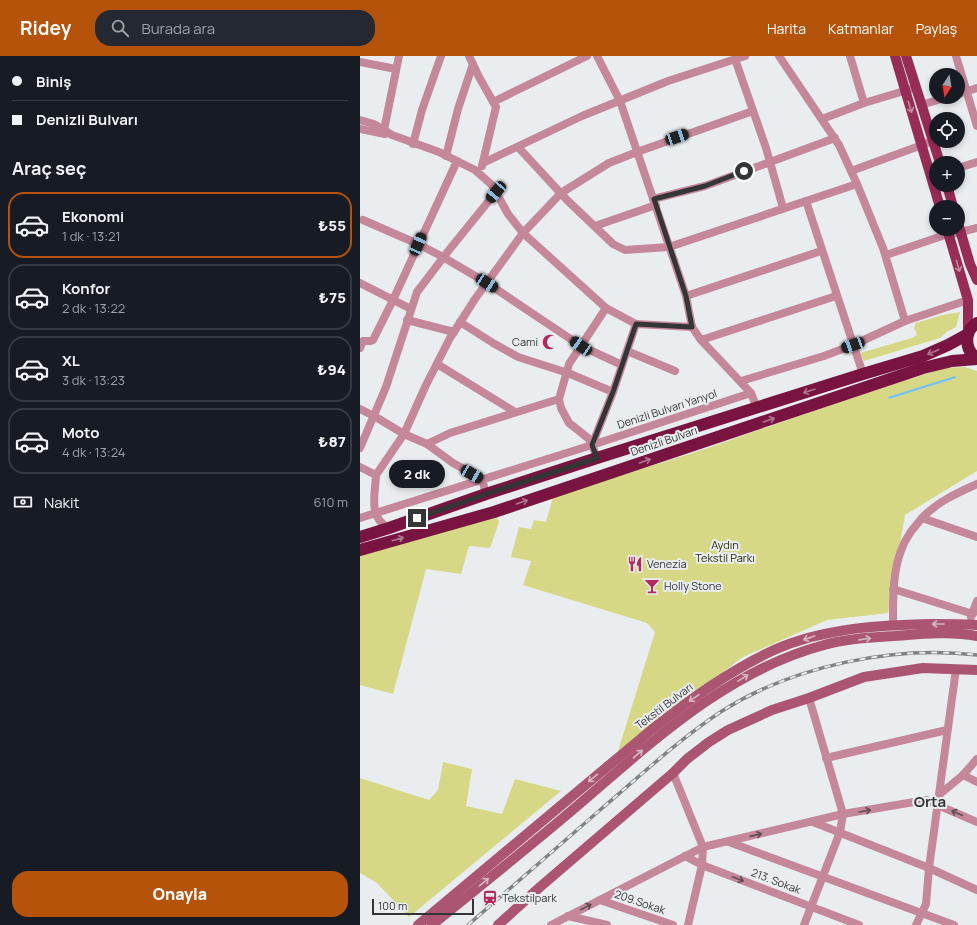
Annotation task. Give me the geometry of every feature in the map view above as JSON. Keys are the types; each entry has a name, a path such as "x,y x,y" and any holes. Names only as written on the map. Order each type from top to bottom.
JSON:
{"highway":[{"path":"977,323 970,329 968,334 968,346 970,352 977,358"},
{"name":"Denizli Bulvarı","path":"360,537 597,458 923,356 968,334"},
{"name":"Denizli Bulvarı","path":"360,550 494,512 923,368 952,361 977,358"}],"main road":[{"path":"895,56 938,200"},
{"path":"906,56 929,130"},
{"path":"949,236 968,300 968,334"},
{"path":"961,236 970,264 977,280"},
{"name":"Tekstil Bulvarı","path":"418,925 650,731 722,678 775,650 820,634 893,624 971,627"},
{"name":"Tekstil Bulvarı","path":"971,627 977,636"},
{"name":"Tekstil Bulvarı","path":"432,925 575,808 659,736 710,698 750,674 784,658 825,644 971,627"},
{"path":"498,925 673,773 687,759 703,746 728,730 772,710 864,677 923,668 977,670"}],"street":[{"path":"384,130 399,56"},
{"path":"414,144 422,110 442,56"},
{"path":"493,102 587,56"},
{"path":"597,56 620,101 686,296 692,327 701,340 751,393 757,408"},
{"path":"483,163 582,116 668,82 745,56"},
{"path":"779,56 840,145 886,255 905,321"},
{"path":"850,56 864,103"},
{"path":"956,56 977,126"},
{"path":"446,156 472,59"},
{"path":"472,59 496,107 480,175"},
{"path":"735,59 784,208"},
{"path":"363,60 396,69"},
{"path":"822,119 864,103 916,87"},
{"path":"966,91 977,88"},
{"path":"922,105 929,103"},
{"path":"389,528 381,524 374,513 376,475 404,434 437,364 460,322 523,233 561,193 608,163 753,111"},
{"path":"360,120 374,124 392,135 446,156 475,170 492,185 508,214 523,233 606,308 636,324 692,327"},
{"path":"360,129 392,135"},
{"path":"595,226 655,202 705,186 835,138"},
{"path":"851,171 929,142"},
{"path":"518,146 561,193 613,244 625,250 669,247 857,184"},
{"path":"361,343 373,340 457,162"},
{"path":"965,166 977,162"},
{"path":"360,448 386,387 417,292 443,257 496,192"},
{"path":"806,201 821,251 863,374"},
{"path":"361,221 418,244 443,257 487,283 581,346 622,365"},
{"path":"965,228 977,228"},
{"path":"886,255 937,236"},
{"path":"686,296 821,251"},
{"path":"360,283 411,309"},
{"path":"701,340 836,296"},
{"path":"741,381 853,345 905,321 968,300"},
{"path":"597,458 588,438 569,423 561,408 559,399 570,364 606,308"},
{"path":"407,320 454,332"},
{"path":"460,322 518,357 568,373 613,392"},
{"path":"592,445 613,392 636,324"},
{"path":"627,351 675,371"},
{"path":"437,364 515,412"},
{"name":"Denizli Bulvarı Yanyol","path":"360,518 751,393"},
{"path":"427,444 450,433 559,399"},
{"path":"360,409 404,434 427,444 453,463 482,479 486,494"},
{"path":"360,467 376,475"},
{"path":"893,624 893,589 900,554 910,533 930,509 977,484"},
{"path":"922,518 977,537"},
{"path":"893,589 973,614"},
{"path":"971,627 977,601"},
{"path":"916,925 926,904 929,868 956,669"},
{"path":"804,925 840,832 843,814 809,698"},
{"path":"826,758 947,730"},
{"path":"940,794 963,775 977,759"},
{"path":"673,773 703,847 702,865 688,925"},
{"path":"963,775 977,782"},
{"path":"551,925 703,847 843,814 926,800 977,822"},
{"path":"813,822 929,868 977,890"},
{"path":"729,842 954,925"},
{"name":"213. Sokak","path":"686,856 702,865 859,925"},
{"name":"209.Sokak","path":"600,900 673,925"},
{"path":"568,916 607,925"}],"green space":[{"path":"960,312 956,327 948,331 940,338 864,361 860,353 912,338 917,335 914,327 916,323 942,315"},
{"name":"Aydın Tekstil Parkı","path":"965,367 977,371 977,471 905,515 888,613 827,620 743,657 618,751 655,632 647,623 523,585 531,561 511,557 519,527 531,529 534,520 546,522 553,497 705,449 870,391 945,368"},
{"path":"495,514 499,522 490,548 469,546 461,574 426,569 393,694 360,685 360,553"},
{"path":"443,762 472,769 466,806 502,814 515,779 561,791 409,917 377,883 360,873 360,778 429,800 438,790"}],"water":[{"path":"955,376 956,378 889,399 888,397"}],"railway":[{"path":"468,925 675,746 722,711 750,695 780,682 812,671 845,662 879,656 912,653 977,655"}],"place":[{"name":"Cami","path":"550,342"},
{"name":"Venezia","path":"635,564"},
{"name":"Holly Stone","path":"652,586"},
{"name":"Tekstilpark","path":"490,898"}],"district":[{"name":"Orta","path":"930,802"}],"route":[{"path":"417,518 597,458 592,445 613,392 636,324 692,327 686,296 654,199 705,186 744,171"}]}
